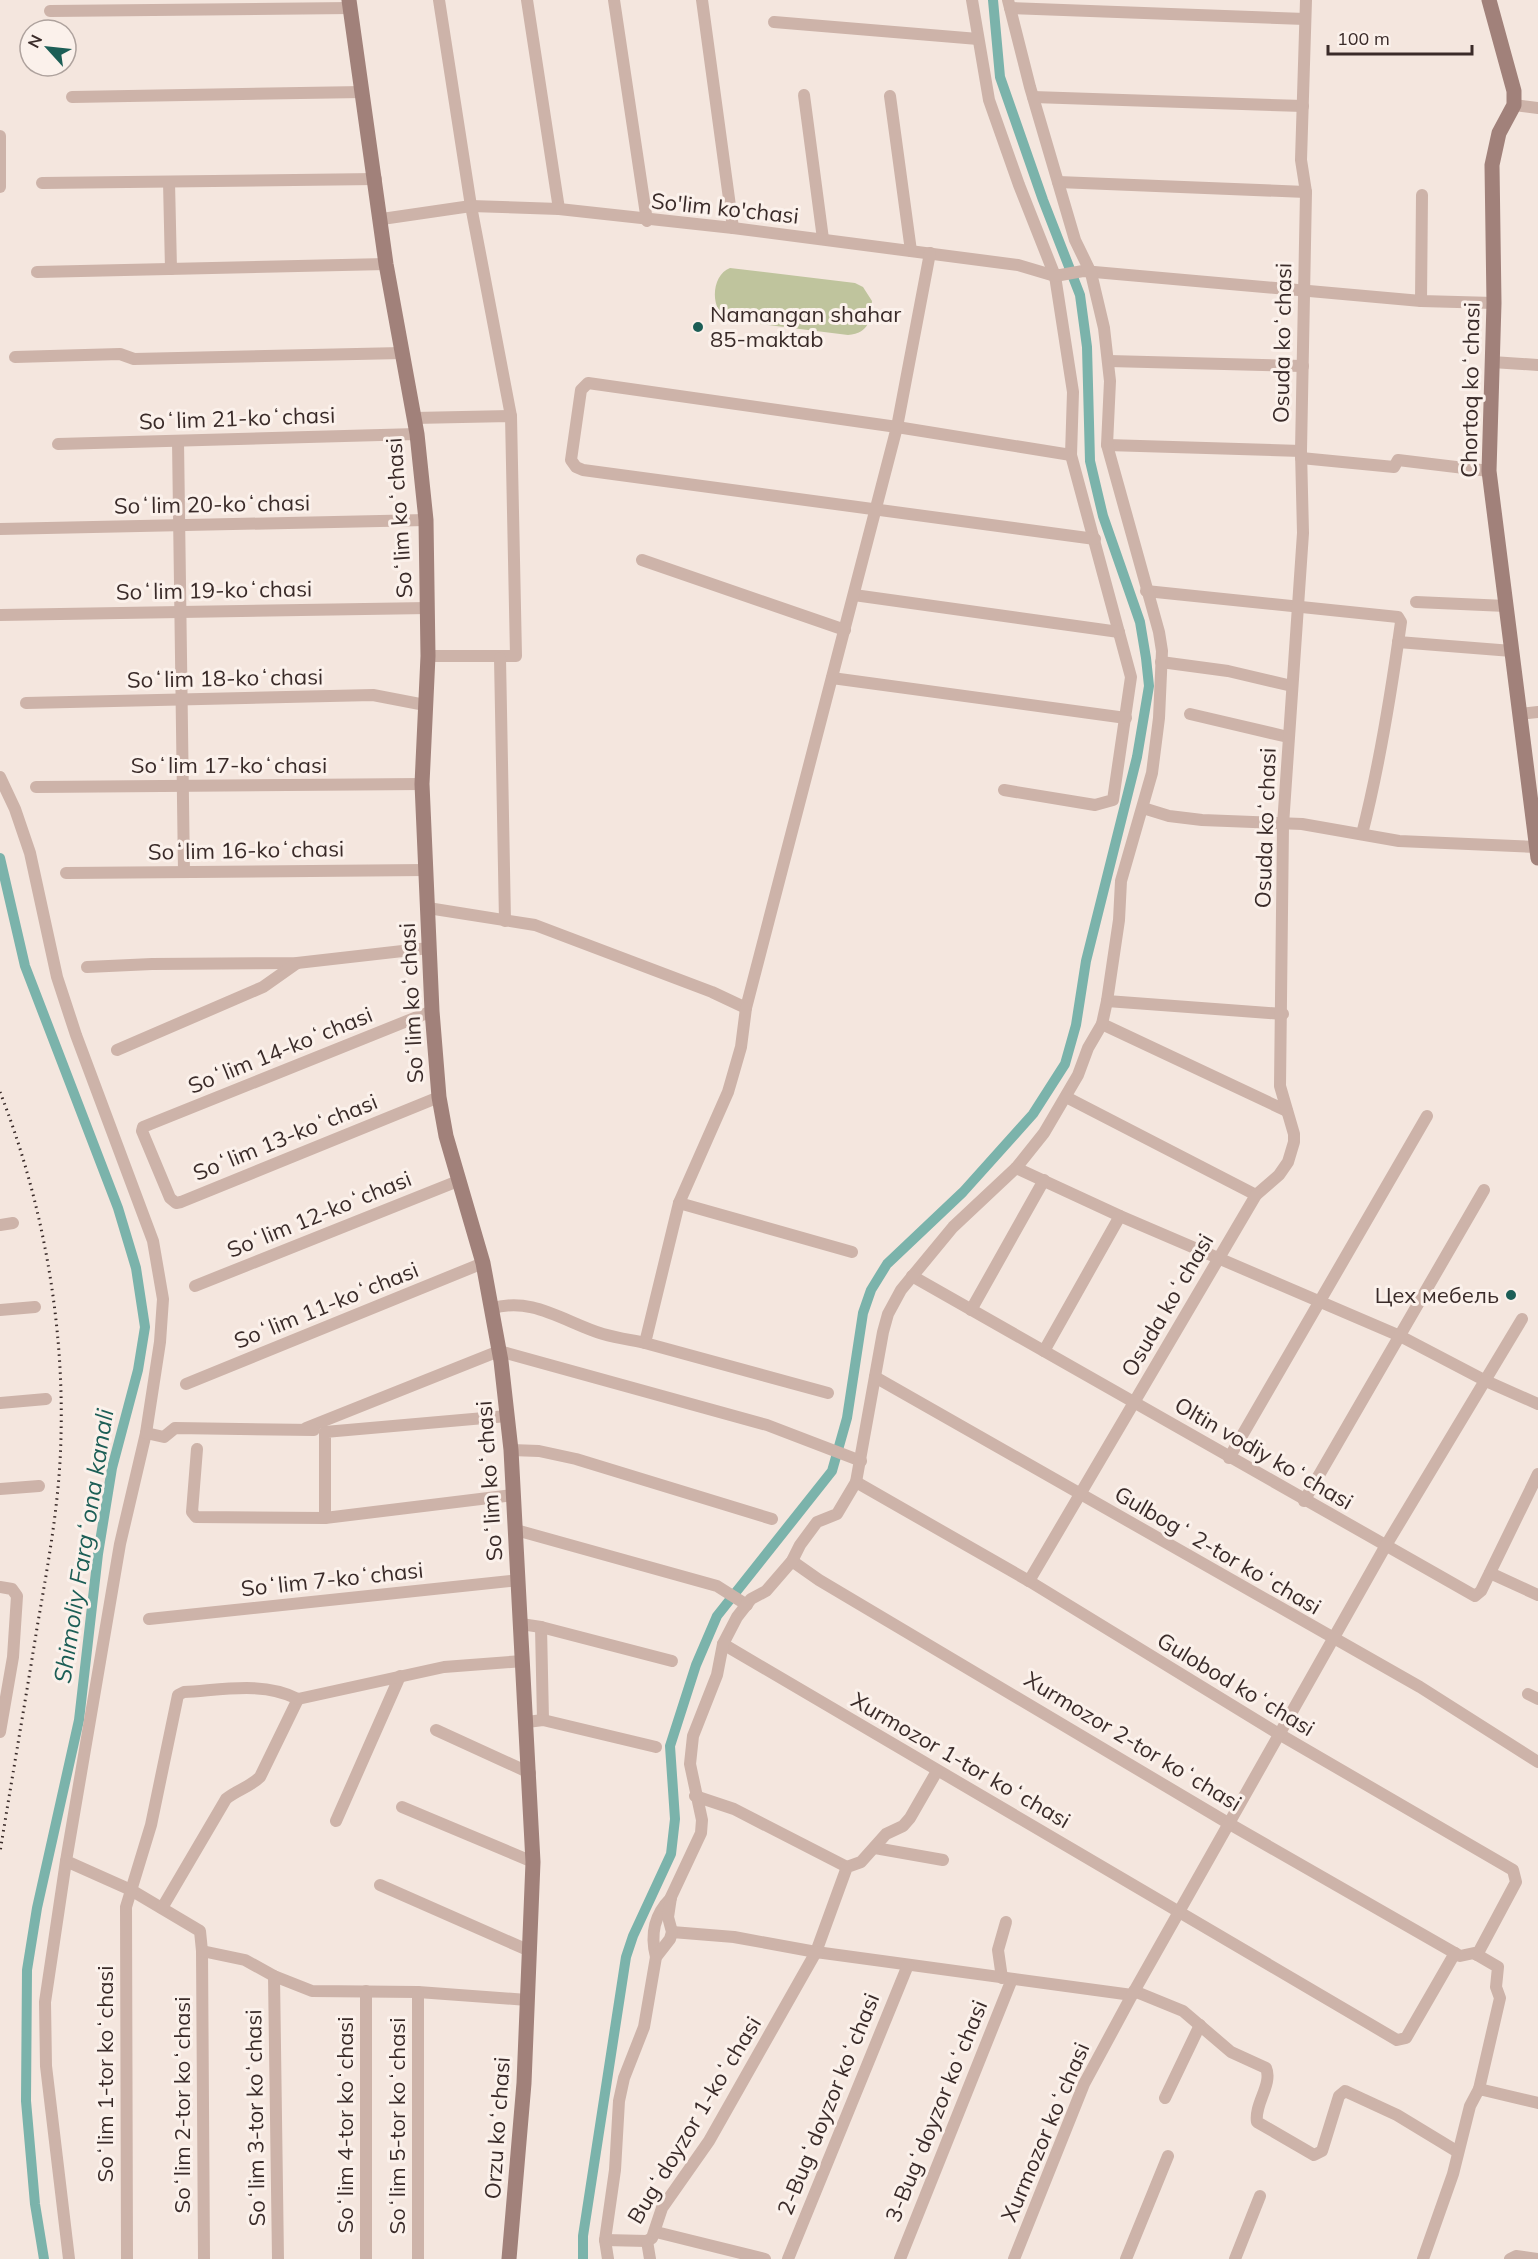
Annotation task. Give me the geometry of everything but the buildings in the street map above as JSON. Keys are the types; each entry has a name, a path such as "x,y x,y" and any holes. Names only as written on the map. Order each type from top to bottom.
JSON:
{"street":[{"path":"428,656 500,658 517,656 511,416 471,206 439,0"},
{"path":"527,0 559,209"},
{"path":"614,0 647,221"},
{"path":"702,0 733,228"},
{"path":"972,0 989,100 1019,185 1058,276 1073,392 1071,455 1131,677 1116,793 1109,803 1095,805 1004,790"},
{"name":"Osuda koʻchasi","path":"1029,1581 1256,1195 1279,1175 1292,1152 1294,1134 1280,1086 1283,1014 1283,825 1303,533 1301,454 1306,192 1301,160 1306,0"},
{"path":"1489,0 1511,76 1514,105 1538,108"},
{"path":"50,11 350,4"},
{"name":"Soʻlim koʻchasi","path":"350,4 382,219 386,264 417,434 426,520 428,656 424,705 423,784 432,1011 439,1097 458,1181 483,1263 499,1351 511,1450 533,1862 527,2000"},
{"path":"608,2259 605,2240 615,2170 619,2101 627,2065 644,2027 656,1957 653,1946 654,1924 671,1897 701,1833 702,1820 694,1796 690,1745 717,1675 723,1644 745,1604 766,1591 792,1561 800,1545 817,1522 837,1514 856,1482 874,1377 888,1314 897,1295 953,1227 1016,1168 1044,1133 1066,1097 1102,1024 1119,920 1121,881 1152,773 1159,718 1161,662 1159,632 1107,445 1109,361 1087,272 1075,240 1033,97 1009,4 1305,19"},
{"path":"774,22 978,39"},
{"path":"72,97 363,92"},
{"path":"804,95 823,239"},
{"path":"890,96 911,251"},
{"path":"1033,97 1303,106"},
{"name":"Chortoq koʻchasi","path":"1514,105 1498,133 1492,165 1494,303 1489,471 1537,853"},
{"path":"0,136 0,187"},
{"path":"42,183 376,179"},
{"path":"169,182 171,269"},
{"path":"1058,182 1306,192"},
{"path":"1421,301 1422,195"},
{"name":"So'lim ko'chasi","path":"382,219 471,206 559,209 930,253 1018,265 1058,276"},
{"path":"645,1342 679,1203 728,1092 741,1047 746,1008 897,427 930,253"},
{"path":"38,272 386,264"},
{"path":"1058,276 1087,272 1421,301 1494,303"},
{"path":"15,357 120,354 134,359 402,353"},
{"path":"1109,361 1303,366"},
{"path":"1492,362 1538,365"},
{"path":"1071,455 897,427 588,383 581,390 572,456 576,467 1095,539"},
{"path":"414,418 511,416"},
{"name":"Soʻlim 21-koʻchasi","path":"58,444 417,434"},
{"path":"178,441 184,872"},
{"path":"1107,445 1301,454 1394,467 1398,460 1489,471"},
{"name":"Soʻlim 20-koʻchasi","path":"0,529 426,520"},
{"path":"642,560 845,630"},
{"path":"1146,591 1397,616 1401,622 1390,705 1362,834"},
{"path":"854,595 1119,632"},
{"path":"1416,602 1506,606"},
{"name":"Soʻlim 19-koʻchasi","path":"0,615 428,608"},
{"path":"1398,642 1512,651"},
{"path":"500,658 505,921"},
{"path":"1161,662 1228,671 1292,686"},
{"path":"832,678 1126,718"},
{"name":"Soʻlim 18-koʻchasi","path":"26,704 373,695 424,705"},
{"path":"1520,714 1538,712"},
{"path":"1190,714 1288,737"},
{"path":"0,777 15,809 30,853 57,977 76,1035 153,1241 163,1299 163,1321 146,1433 120,1544 66,1862 45,2002 46,2066 69,2259"},
{"name":"Soʻlim 17-koʻchasi","path":"36,787 423,784"},
{"path":"1143,808 1170,816 1283,825 1302,824 1399,841 1537,853"},
{"name":"Soʻlim 16-koʻchasi","path":"66,873 426,870"},
{"path":"428,908 535,925 712,992 746,1008"},
{"path":"87,967 297,963 429,948"},
{"path":"117,1050 263,987 297,963"},
{"path":"1107,1001 1283,1014"},
{"name":"Soʻlim 14-koʻchasi","path":"181,1202 176,1203 170,1198 142,1131 143,1127 432,1011"},
{"path":"1102,1024 1287,1111"},
{"name":"Soʻlim 13-koʻchasi","path":"181,1202 439,1097"},
{"path":"1066,1097 1256,1195"},
{"path":"1229,1458 1322,1301 1427,1116"},
{"path":"1016,1168 1120,1216 1400,1336 1486,1381 1538,1404"},
{"path":"972,1310 1044,1180"},
{"name":"Soʻlim 12-koʻchasi","path":"195,1286 458,1181"},
{"path":"1304,1501 1484,1190"},
{"path":"679,1203 852,1252"},
{"path":"1044,1352 1120,1216"},
{"path":"0,1225 13,1223"},
{"name":"Soʻlim 11-koʻchasi","path":"186,1384 483,1263"},
{"name":"Oltin vodiy koʻchasi","path":"912,1276 1304,1501 1475,1596 1481,1591 1538,1474"},
{"path":"491,1309 507,1304 549,1311 602,1333 645,1342 828,1393"},
{"path":"0,1310 35,1307"},
{"name":"Xurmozor koʻchasi","path":"1014,2259 1084,2084 1133,1993 1385,1547 1522,1319"},
{"path":"306,1428 499,1351 767,1425 858,1460"},
{"name":"Gulbogʻ 2-tor koʻchasi","path":"874,1377 1332,1640 1420,1687 1538,1762"},
{"path":"0,1403 46,1399"},
{"path":"146,1433 164,1437 175,1428 306,1428 325,1432 507,1416"},
{"path":"325,1432 325,1518"},
{"path":"197,1449 192,1512 196,1517 325,1518 513,1495"},
{"path":"511,1450 539,1451 576,1459 772,1518"},
{"name":"Gulobod koʻchasi","path":"856,1482 1029,1581 1279,1734 1513,1870 1516,1882 1477,1955"},
{"path":"0,1490 39,1486"},
{"path":"516,1530 717,1586 745,1604"},
{"name":"Xurmozor 2-tor koʻchasi","path":"792,1561 819,1580 1228,1823 1455,1953"},
{"path":"1490,1573 1538,1595"},
{"name":"Soʻlim 7-koʻchasi","path":"149,1619 519,1580"},
{"path":"0,1587 9,1587 17,1596 13,1657 0,1732"},
{"path":"521,1624 541,1627 672,1661"},
{"path":"541,1627 543,1720"},
{"name":"Xurmozor 1-tor koʻchasi","path":"723,1644 1397,2040 1406,2038 1455,1953"},
{"path":"162,1908 226,1799 238,1788 254,1784 260,1777 298,1699 444,1667 523,1661"},
{"path":"336,1821 400,1676"},
{"name":"Soʻlim 1-tor koʻchasi","path":"127,2259 126,1907 152,1825 178,1695 184,1692 265,1688 282,1690 298,1699"},
{"path":"527,1722 543,1720 656,1747"},
{"path":"436,1730 530,1773"},
{"path":"694,1796 734,1809 847,1867 861,1862 886,1834 903,1826 910,1818 937,1770"},
{"path":"402,1807 533,1862"},
{"path":"875,1848 943,1860"},
{"path":"66,1862 131,1890 200,1931 202,1952 245,1960 274,1976 312,1990 418,1992 527,2000"},
{"name":"Bugʻdoyzor 1-koʻchasi","path":"605,2240 647,2241 656,2232 662,2208 709,2141 816,1952 847,1867"},
{"path":"380,1885 530,1951"},
{"path":"656,1957 668,1943 672,1932 668,1917 671,1897"},
{"path":"1006,1922 998,1954 1007,1978"},
{"path":"672,1932 734,1937 908,1965 1133,1993 1177,2008 1231,2052 1266,2068 1268,2076 1257,2112 1257,2122 1314,2155 1322,2151 1339,2096 1345,2091 1397,2115 1458,2152"},
{"name":"Soʻlim 2-tor koʻchasi","path":"202,1952 204,2259"},
{"path":"1423,2259 1453,2174 1470,2106 1479,2089 1500,1998 1496,1987 1498,1967 1477,1955 1462,1956 1455,1953"},
{"name":"2-Bugʻdoyzor koʻchasi","path":"788,2259 908,1965"},
{"name":"Soʻlim 3-tor koʻchasi","path":"274,1976 278,2259"},
{"name":"3-Bugʻdoyzor koʻchasi","path":"900,2259 1007,1978"},
{"name":"Soʻlim 4-tor koʻchasi","path":"366,1991 366,2259"},
{"name":"Soʻlim 5-tor koʻchasi","path":"418,1992 418,2259"},
{"name":"Orzu koʻchasi","path":"509,2259 524,2083 527,2000"},
{"path":"1165,2098 1200,2025"},
{"path":"1479,2089 1538,2103"},
{"path":"1126,2259 1167,2157"},
{"path":"1235,2259 1260,2196"},
{"path":"656,2232 765,2259"},
{"path":"647,2241 650,2259"},
{"path":"1510,2259 1516,2256 1537,2259"}],"green space":[{"path":"730,268 855,283 863,287 872,301 868,324 861,332 848,335 729,320 718,309 715,293 719,278"}],"waterway":[{"path":"583,2259 583,2236 626,1957 633,1936 671,1854 675,1819 670,1746 696,1665 717,1616 832,1471 847,1418 863,1313 871,1290 887,1264 963,1192 1033,1114 1065,1064 1076,1025 1086,961 1137,757 1149,686 1146,658 1140,622 1103,516 1090,461 1087,347 1080,295 1043,200 1000,77 993,0"},
{"name":"Shimoliy Fargʻona kanali","path":"0,858 25,966 118,1208 136,1268 145,1327 138,1370 112,1468 98,1554 79,1720 37,1908 27,1970 26,2101 35,2204 44,2259"}],"railway":[{"path":"0,1092 15,1133 39,1217 54,1304 61,1392 61,1435 53,1532 0,1852"}],"place":[{"name":"Namangan shahar 85-maktab","path":"698,327"},
{"name":"Цех мебель","path":"1511,1295"}]}
